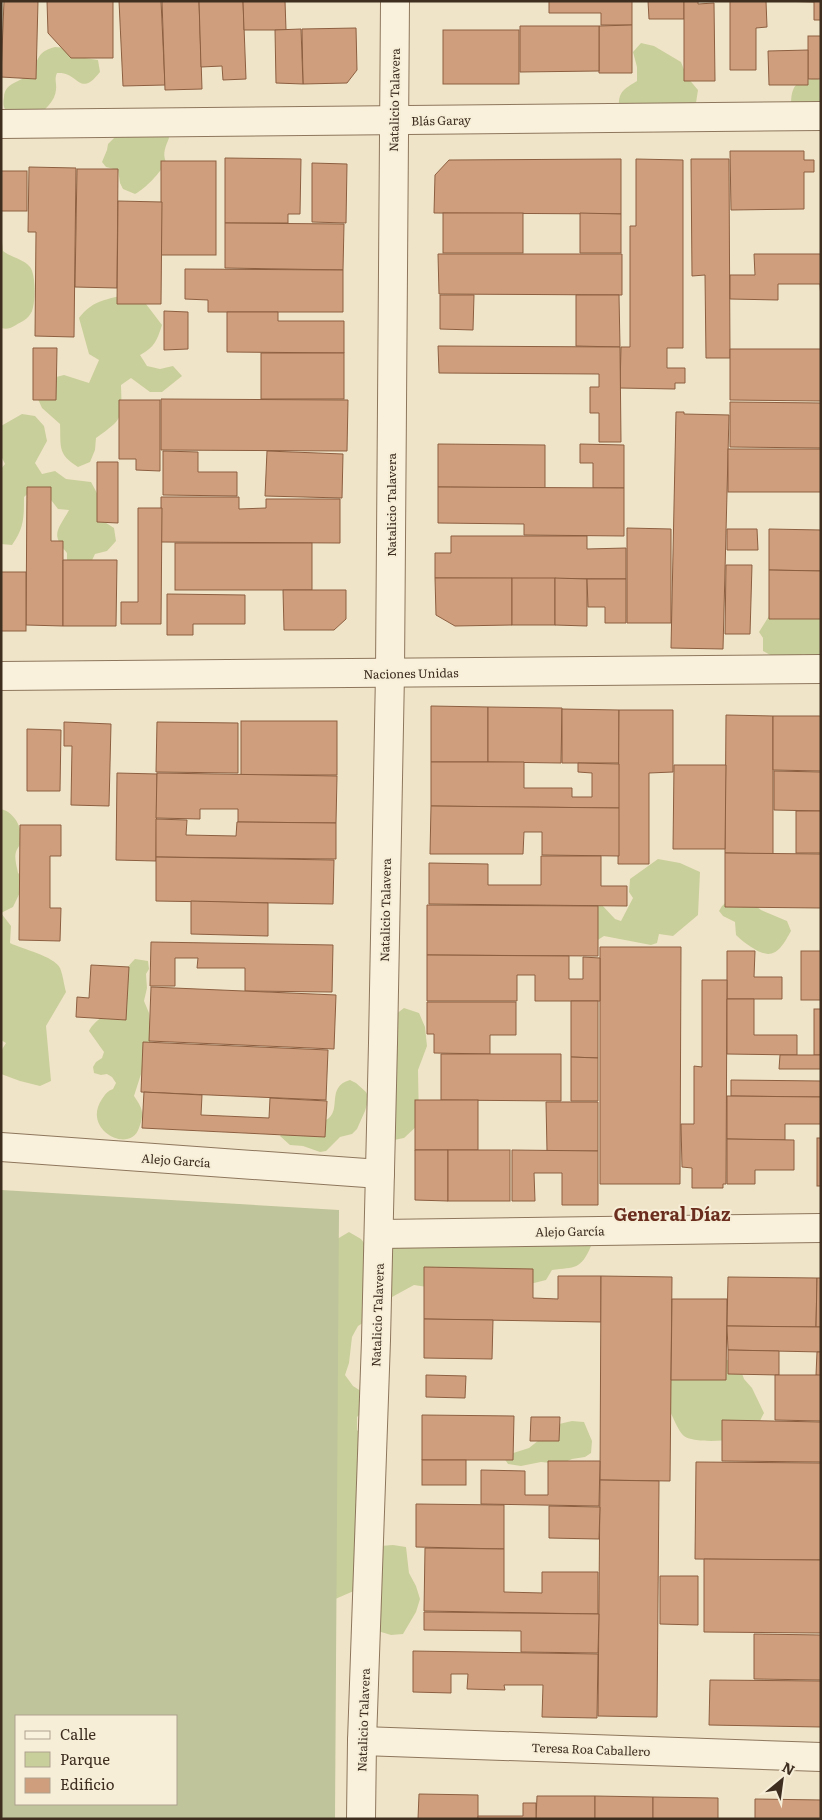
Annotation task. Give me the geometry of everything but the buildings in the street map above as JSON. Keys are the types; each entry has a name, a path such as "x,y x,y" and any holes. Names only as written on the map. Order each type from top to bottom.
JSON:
{"street":[{"name":"Natalicio Talavera","path":"361,1819 379,1234 390,673 395,1"},
{"name":"Blás Garay","path":"1,124 821,116"},
{"name":"Naciones Unidas","path":"1,676 821,669"},
{"name":"Alejo García","path":"1,1147 380,1174"},
{"name":"Alejo García","path":"379,1234 821,1228"},
{"name":"Teresa Roa Caballero","path":"362,1741 821,1758"}],"green space":[{"path":"641,43 654,46 681,62 687,77 698,90 693,109 619,106 621,93 637,81 637,67 633,52"},
{"path":"55,47 67,48 85,58 98,60 100,72 93,80 83,84 64,73 57,73 54,98 36,117 7,112 3,104 7,88 29,74 40,55 48,49"},
{"path":"816,78 821,81 821,103 791,103 794,87 797,84"},
{"path":"166,131 169,138 164,153 166,162 160,171 135,194 123,189 118,170 106,167 102,162 108,144 117,135"},
{"path":"1,233 3,251 30,267 34,283 34,303 31,313 24,320 7,329 1,328"},
{"path":"124,295 146,304 162,325 155,343 140,355 147,366 160,369 173,366 182,376 162,392 150,392 131,378 121,385 121,411 119,417 112,426 96,438 95,450 90,462 78,467 66,458 63,453 60,424 42,408 37,397 52,378 64,375 89,383 99,360 89,354 79,318 94,305 104,300"},
{"path":"22,414 35,416 44,426 47,441 35,463 42,474 55,471 66,479 91,482 98,495 103,521 114,528 116,541 107,551 95,554 84,577 67,565 67,553 57,536 59,527 69,510 58,509 51,500 34,488 24,497 22,522 16,539 12,545 1,544 1,469 5,464 1,456 1,426"},
{"path":"821,607 821,658 803,654 785,663 763,651 763,638 759,632 769,616"},
{"path":"1,809 14,817 21,831 21,842 16,852 15,860 18,873 23,877 24,884 13,907 1,913"},
{"path":"658,859 680,863 700,872 698,915 673,936 659,934 657,943 651,945 604,936 593,943 530,915 529,902 601,904 615,919 621,921 633,898 629,892 630,879"},
{"path":"732,897 751,902 761,910 787,921 791,931 777,951 768,954 763,953 748,945 736,935 735,922 723,916 719,911"},
{"path":"1,913 11,926 10,943 51,960 60,968 63,977 66,992 46,1026 51,1081 40,1086 1,1074 1,1051 6,1043 1,1040"},
{"path":"135,959 148,961 149,969 146,974 147,988 144,1001 149,1013 151,1054 142,1071 134,1096 142,1110 139,1128 134,1136 118,1139 102,1129 98,1120 97,1110 102,1099 107,1092 113,1089 116,1083 107,1074 94,1073 93,1067 102,1058 104,1052 89,1031 105,1013 122,977"},
{"path":"404,1008 419,1013 425,1027 427,1046 418,1070 419,1124 404,1138 389,1141 393,1069 397,1057 383,1043 387,1021"},
{"path":"350,1080 366,1092 369,1098 357,1129 352,1134 340,1137 326,1151 320,1152 303,1146 290,1145 280,1136 287,1125 322,1122 331,1116 338,1088 342,1083"},
{"path":"1,1190 339,1210 335,1819 1,1819"},
{"path":"349,1232 361,1239 369,1249 387,1241 587,1234 591,1246 584,1259 576,1266 552,1270 546,1280 534,1283 427,1287 414,1285 392,1297 381,1292 369,1319 358,1326 352,1337 349,1363 345,1375 353,1386 364,1393 367,1407 357,1417 357,1430 366,1439 383,1490 385,1503 380,1515 380,1546 406,1547 409,1573 420,1599 416,1612 403,1634 391,1635 368,1628 356,1590 333,1600 327,1245"},
{"path":"679,1357 729,1360 740,1367 744,1379 752,1388 764,1413 756,1429 749,1436 706,1441 689,1439 681,1433 661,1391 665,1378"},
{"path":"572,1421 584,1422 592,1441 591,1453 585,1457 572,1459 561,1464 541,1462 521,1466 508,1464 504,1458 529,1448 559,1424"}],"district":[{"name":"General Díaz","path":"672,1213"}]}
